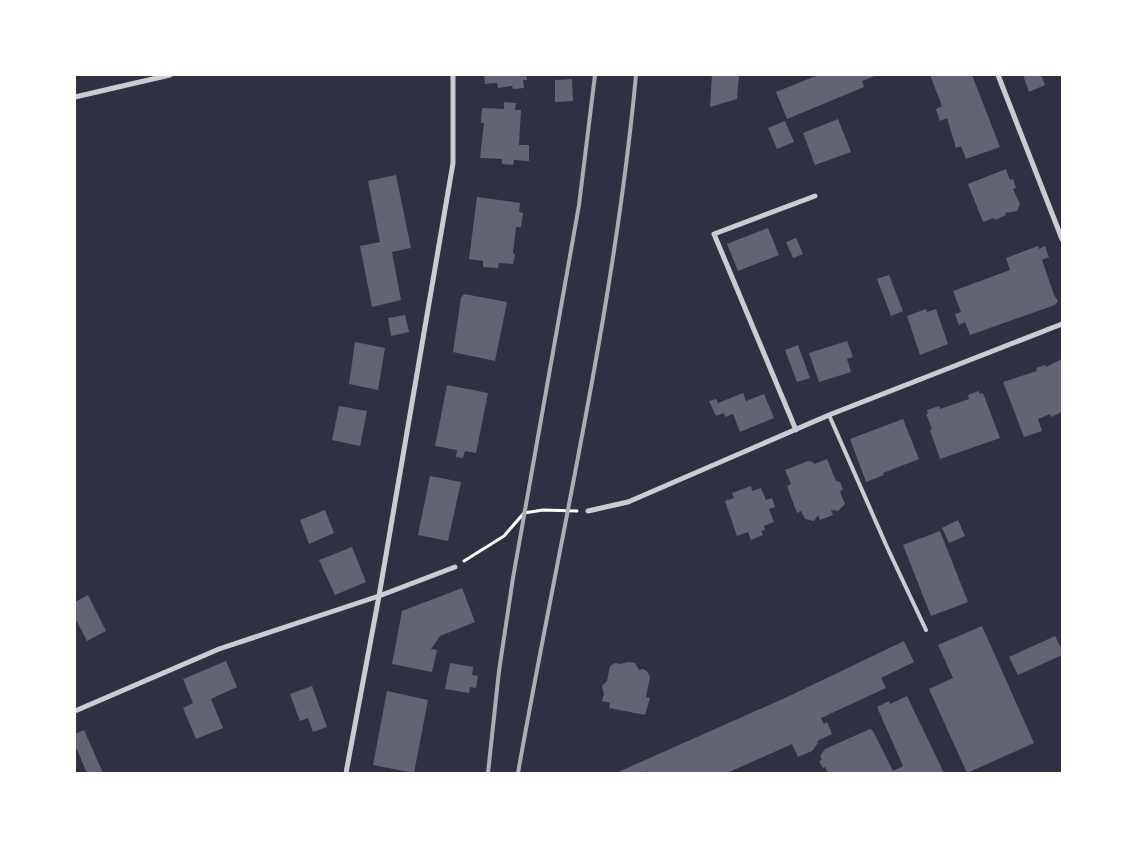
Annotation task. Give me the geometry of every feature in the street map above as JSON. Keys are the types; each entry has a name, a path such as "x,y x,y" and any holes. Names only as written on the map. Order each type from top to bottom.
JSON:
{"street":[{"path":"75,96 170,75"},
{"path":"346,773 379,596 453,163 453,75"},
{"path":"998,75 1062,239"},
{"path":"796,430 714,234 815,196"},
{"path":"588,511 628,502 829,415 1062,324"},
{"path":"75,710 219,650 379,596 454,567"}],"lane":[{"path":"829,415 926,630"}],"path":[{"path":"454,567 504,536 524,513 542,510 588,511"}],"building":[{"path":"484,75 526,75 527,80 523,80 524,88 513,89 512,86 498,88 497,83 485,84"},
{"path":"712,75 739,75 737,99 710,107"},
{"path":"818,75 878,75 862,81 864,87 787,119 776,92"},
{"path":"930,75 972,75 1000,147 966,159 961,146 956,148 947,118 940,121 936,109 942,106"},
{"path":"1023,75 1041,75 1045,85 1029,92"},
{"path":"572,79 573,101 555,102 555,80"},
{"path":"504,102 516,103 515,110 521,110 519,145 529,145 529,161 514,160 513,165 502,164 502,159 480,158 484,123 481,123 482,108 504,109"},
{"path":"838,119 851,152 815,165 803,133"},
{"path":"785,121 794,142 777,149 768,128"},
{"path":"1006,169 1010,180 1013,179 1016,188 1013,189 1020,204 1017,211 1005,213 1006,215 995,220 994,218 983,222 968,184"},
{"path":"396,175 411,248 392,252 401,300 372,307 360,246 380,242 368,181"},
{"path":"477,197 520,203 519,212 523,213 521,227 516,227 513,264 499,263 498,268 483,267 483,261 469,259"},
{"path":"768,228 779,255 738,271 727,244"},
{"path":"796,238 803,254 793,258 786,242"},
{"path":"1038,246 1039,249 1045,246 1049,257 1042,260 1054,295 1058,301 1055,305 970,335 965,322 959,325 955,314 961,312 953,291 1010,270 1006,258"},
{"path":"889,275 903,311 891,316 877,279"},
{"path":"464,294 507,302 495,361 453,352 461,298"},
{"path":"926,309 927,312 936,309 948,344 920,355 907,316"},
{"path":"405,315 409,332 391,336 388,318"},
{"path":"847,341 853,357 847,359 851,372 819,382 809,353"},
{"path":"355,342 385,348 378,390 349,384"},
{"path":"798,345 810,378 797,382 785,350"},
{"path":"1062,359 1062,412 1051,417 1050,414 1038,419 1042,431 1024,437 1003,382 1037,371 1036,368 1045,365 1046,367"},
{"path":"447,385 488,393 476,453 465,451 463,458 456,457 457,450 435,446"},
{"path":"979,391 980,394 983,393 1000,438 940,459 930,430 932,429 926,414 928,414 927,410 939,406 940,409 969,399 968,395"},
{"path":"743,393 746,401 764,394 774,418 740,432 733,414 725,417 724,413 716,416 709,401 716,399 718,403"},
{"path":"339,406 367,411 360,446 332,440"},
{"path":"903,419 919,459 866,482 850,439"},
{"path":"827,459 836,481 840,482 843,489 840,492 845,504 838,511 831,510 833,515 820,520 818,515 814,521 805,519 801,511 797,513 787,486 791,484 785,470 808,461 814,464"},
{"path":"430,476 461,482 448,541 418,535"},
{"path":"751,486 752,491 761,488 766,500 772,498 775,507 769,509 774,522 764,526 765,530 761,531 763,535 751,540 748,532 737,536 725,501 734,498 732,493"},
{"path":"325,510 334,533 309,544 300,520"},
{"path":"958,520 965,536 949,543 942,528"},
{"path":"940,531 968,602 931,616 903,545"},
{"path":"352,547 366,582 335,595 319,560"},
{"path":"462,588 475,622 440,636 431,649 437,650 432,672 392,664 402,611"},
{"path":"88,595 106,631 87,641 75,618 75,602"},
{"path":"982,626 1034,743 967,773 929,689 953,678 938,645"},
{"path":"1055,636 1062,650 1062,655 1018,675 1009,657"},
{"path":"904,641 914,662 881,678 886,688 821,718 824,724 827,722 832,734 817,741 818,743 812,751 798,757 792,744 727,773 649,773 648,771 644,773 616,773 785,698"},
{"path":"226,661 237,687 211,699 223,728 196,739 183,708 193,703 183,679"},
{"path":"450,663 473,667 472,675 478,676 476,688 470,687 469,693 445,689"},
{"path":"615,663 635,663 639,670 647,671 650,677 646,697 650,698 645,715 609,708 610,703 602,701 604,694 602,686 607,681 610,666"},
{"path":"312,686 327,727 313,732 308,718 300,721 290,694"},
{"path":"387,691 428,700 414,773 373,765"},
{"path":"907,696 944,773 828,773 825,767 823,768 819,761 822,760 820,756 825,749 870,729 873,731 893,771 903,766 877,707 889,701 890,704"},
{"path":"84,730 103,773 87,773 75,745 75,734"}],"railway":[{"path":"488,773 499,671 513,578 579,205 595,75"},
{"path":"518,773 600,338 614,251 636,75"}]}
